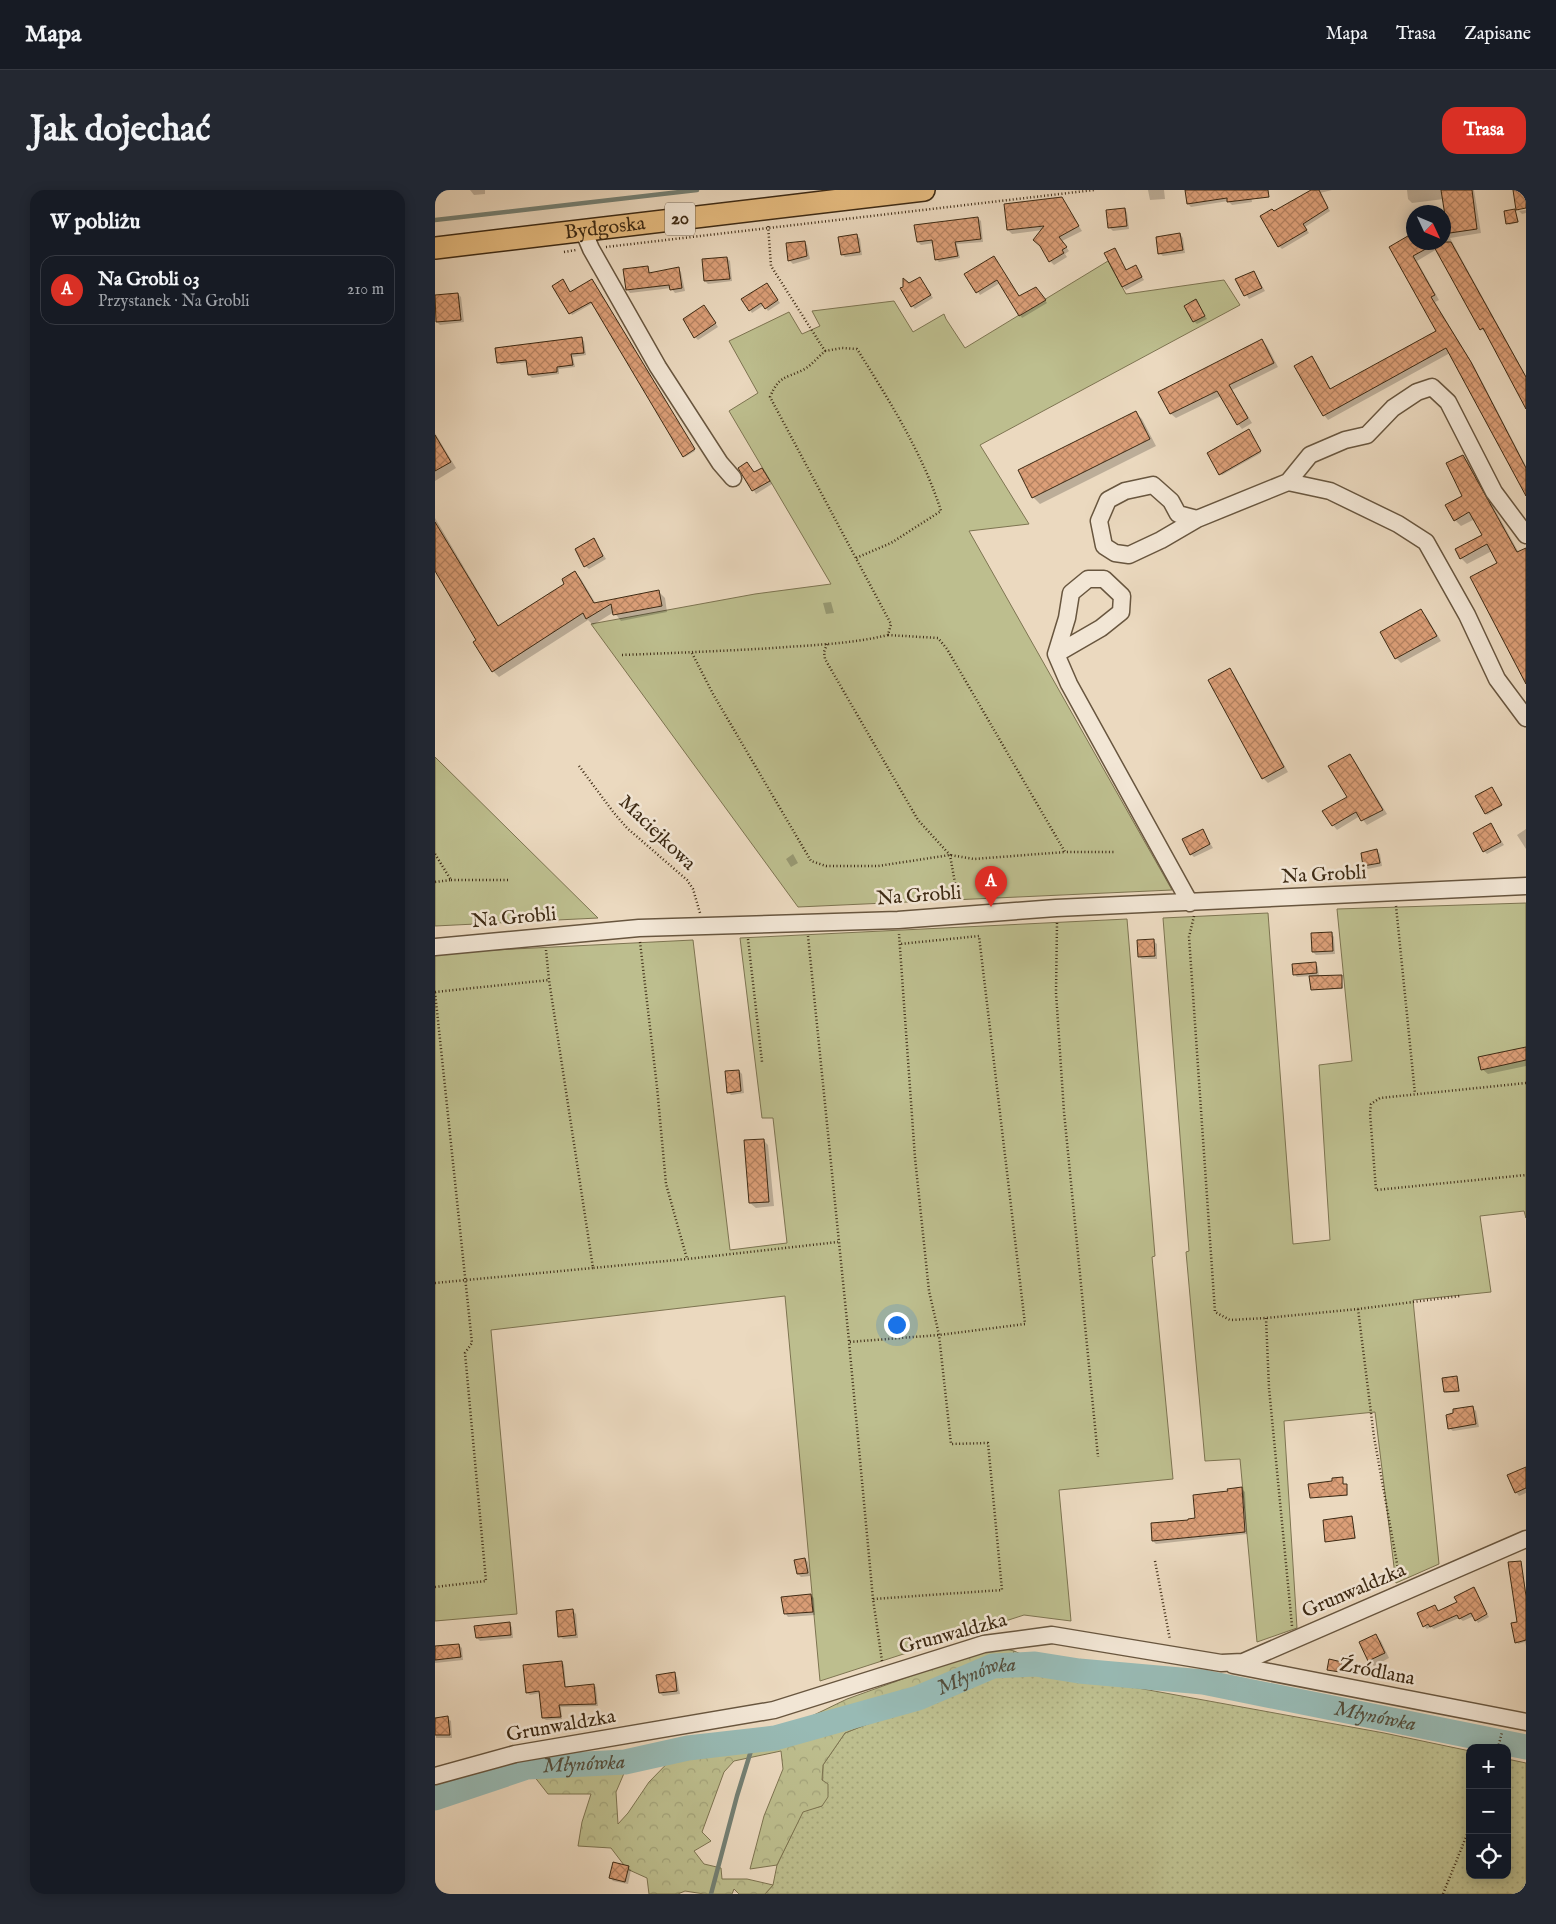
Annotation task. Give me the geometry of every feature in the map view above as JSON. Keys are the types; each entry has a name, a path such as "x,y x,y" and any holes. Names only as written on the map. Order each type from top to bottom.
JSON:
{"main road":[{"name":"Bydgoska","path":"435,248 587,239 768,218 924,190"}],"street":[{"path":"587,239 658,367 720,463 733,478"},
{"path":"1197,519 1178,514 1171,501 1153,485 1125,491 1109,500 1099,521 1104,546 1115,553 1129,555 1161,540 1197,519 1288,482 1310,455 1345,440 1367,435 1393,408 1417,392 1432,387 1448,402 1494,492 1526,535"},
{"path":"1288,482 1330,491 1398,524 1426,542 1467,615 1497,679 1526,718"},
{"path":"1056,654 1101,628 1121,612 1122,596 1104,579 1088,580 1071,593 1067,618 1056,654 1069,684 1190,903"},
{"name":"Na Grobli","path":"435,947 639,928 898,920 1056,908 1526,886"},
{"name":"Grunwaldzka","path":"435,1776 515,1754 774,1710 984,1644 1052,1635 1221,1663 1243,1662 1526,1539"},
{"name":"Źródlana","path":"1221,1663 1526,1722"}],"path":[{"path":"561,252 587,239 768,218 1094,190"},
{"path":"768,218 771,266 825,351"},
{"path":"856,558 891,543 941,511 931,480 857,349 842,348 825,351 804,369 787,375 775,385 770,397 891,624 888,634"},
{"path":"622,655 693,653 827,644 865,640 888,634 938,638 947,649 1065,852"},
{"path":"827,644 824,652 825,659 918,820 950,855 961,914"},
{"path":"693,653 713,694 811,861 826,866 877,866 950,855 974,859 1065,852 1114,852"},
{"name":"Maciejkowa","path":"579,766 627,828 687,880 693,889 703,926"},
{"path":"435,854 451,880"},
{"path":"435,882 451,880 508,880"},
{"path":"1395,893 1397,933 1415,1094"},
{"path":"1190,903 1195,918 1189,937 1215,1312 1230,1320 1266,1318 1460,1296"},
{"path":"1056,908 1056,993 1064,1112 1098,1457"},
{"path":"873,1599 1003,1590 989,1443 951,1444 939,1335 929,1291 915,1158 898,920"},
{"path":"806,922 873,1599 884,1676"},
{"path":"746,924 762,1062"},
{"path":"639,928 657,1087 665,1184 687,1258"},
{"path":"544,936 593,1268"},
{"path":"849,1342 939,1335 1025,1324 979,936 899,944"},
{"path":"435,1587 486,1581 465,1353 472,1343 435,992 549,980"},
{"path":"1526,1083 1380,1098 1371,1104 1376,1190 1526,1175"},
{"path":"435,1283 838,1242"},
{"path":"1358,1309 1374,1437 1400,1582 1394,1596"},
{"path":"1266,1318 1269,1388 1293,1629 1286,1643"},
{"path":"1155,1561 1170,1639 1169,1654"},
{"path":"1499,1744 1501,1735"},
{"path":"1443,1894 1468,1834"}],"green space":[{"path":"1108,261 1126,294 1224,280 1240,305 980,445 1029,524 969,531 1172,890 798,907 591,624 755,594 831,584 729,411 758,393 729,341 789,312 802,334 820,326 812,311 894,301 913,332 944,314 965,348"},
{"path":"435,757 598,918 435,926"},
{"path":"1526,903 1526,1218 1524,1211 1480,1216 1491,1292 1413,1300 1439,1564 1396,1583 1375,1412 1284,1421 1297,1628 1257,1642 1240,1459 1205,1461 1186,1252 1189,1251 1163,918 1268,913 1293,1244 1330,1240 1319,1065 1352,1061 1337,909"},
{"path":"1127,919 1155,1256 1152,1257 1173,1479 1059,1490 1071,1621 1024,1615 820,1681 785,1296 491,1330 517,1614 435,1621 435,953 693,940 730,1250 787,1243 773,1118 762,1118 740,938"},
{"path":"998,1647 1014,1651 1008,1668 845,1733 823,1765 822,1780 828,1784 828,1797 822,1806 803,1812 777,1865 750,1869 764,1816 783,1769 781,1751 734,1761 724,1772 702,1832 711,1841 694,1851 704,1864 721,1868 722,1879 747,1879 773,1885 765,1894 739,1894 734,1889 732,1894 704,1894 685,1891 678,1894 649,1894 647,1878 627,1869 611,1848 578,1846 582,1822 591,1794 548,1794 530,1771 593,1761 634,1750 616,1792 618,1824 628,1813 649,1782 691,1739 787,1728 847,1699 958,1659"},
{"path":"1014,1651 1072,1676 1384,1733 1466,1750 1466,1879 1511,1879 1511,1760 1526,1763 1526,1894 765,1894 773,1885 777,1865 803,1811 822,1806 823,1765 845,1733 1008,1668"}],"building":[{"path":"1185,190 1268,190 1269,197 1227,202 1227,198 1187,204"},
{"path":"1311,190 1319,190 1328,208 1303,224 1307,230 1278,247 1260,216 1272,209 1274,211"},
{"path":"1441,190 1472,190 1477,229 1451,233 1451,205 1443,205"},
{"path":"1513,190 1526,190 1526,208 1516,210"},
{"path":"1062,197 1079,226 1059,237 1067,247 1062,250 1064,253 1049,262 1040,246 1033,240 1044,226 1007,230 1004,204"},
{"path":"1125,208 1127,226 1108,228 1106,210"},
{"path":"1515,209 1518,222 1506,224 1504,211"},
{"path":"978,217 981,239 955,242 958,256 935,260 932,240 917,242 914,225"},
{"path":"1180,233 1183,250 1158,254 1156,237"},
{"path":"857,234 860,252 841,255 838,237"},
{"path":"1406,237 1406,250 1424,250 1413,256 1435,295 1431,297 1471,362 1526,468 1526,496 1446,348 1323,416 1294,366 1312,356 1330,389 1436,331 1389,247"},
{"path":"805,241 807,256 788,261 786,243"},
{"path":"1451,242 1526,377 1526,409 1483,328 1480,330 1436,250 1451,250"},
{"path":"1115,248 1126,270 1136,265 1142,277 1122,287 1104,253"},
{"path":"994,256 1019,296 1036,287 1046,300 1019,316 997,280 976,293 964,274"},
{"path":"727,257 730,279 704,281 702,259"},
{"path":"648,266 649,273 679,267 682,288 670,290 669,285 626,290 623,269"},
{"path":"1254,271 1262,288 1244,296 1235,279"},
{"path":"920,277 931,295 911,307 900,288 903,287 903,278 909,283"},
{"path":"563,279 570,292 592,279 695,449 683,457 591,302 569,314 552,286"},
{"path":"767,283 778,300 765,309 761,303 749,311 741,299"},
{"path":"458,293 461,320 436,322 435,295"},
{"path":"1196,299 1205,316 1193,322 1184,306"},
{"path":"704,305 716,323 694,338 683,319"},
{"path":"582,337 584,353 571,354 573,365 557,367 557,372 528,375 526,360 497,363 495,348"},
{"path":"1262,339 1274,363 1229,385 1248,418 1237,425 1217,391 1170,414 1158,392"},
{"path":"1136,411 1150,439 1032,498 1018,470"},
{"path":"1249,429 1261,451 1219,475 1207,453"},
{"path":"435,435 451,462 435,471"},
{"path":"1463,455 1517,552 1526,548 1526,684 1470,577 1497,563 1487,544 1460,559 1455,549 1482,535 1469,512 1454,521 1445,505 1462,496 1446,463"},
{"path":"747,462 754,472 762,468 770,481 752,491 738,468"},
{"path":"435,522 498,626 564,584 562,579 575,571 594,603 659,590 662,606 613,615 611,604 586,619 583,613 492,672 473,642 476,640 435,571"},
{"path":"594,538 603,556 584,567 575,549"},
{"path":"1421,609 1437,636 1395,659 1380,632"},
{"path":"1230,668 1284,767 1262,779 1208,680"},
{"path":"1350,754 1383,810 1361,821 1356,812 1332,826 1322,811 1347,797 1328,766"},
{"path":"1492,787 1502,805 1485,814 1475,796"},
{"path":"1491,823 1501,842 1483,852 1473,833"},
{"path":"1203,829 1210,844 1190,855 1182,839"},
{"path":"1377,849 1380,863 1363,866 1361,853"},
{"path":"1332,932 1333,951 1312,952 1311,933"},
{"path":"1154,939 1155,956 1138,957 1137,940"},
{"path":"1316,962 1317,973 1293,975 1292,964"},
{"path":"1342,975 1342,988 1311,990 1309,976"},
{"path":"1526,1047 1526,1060 1481,1070 1478,1057"},
{"path":"739,1070 741,1091 727,1093 725,1071"},
{"path":"764,1139 769,1202 749,1203 744,1140"},
{"path":"1457,1376 1459,1391 1444,1392 1442,1378"},
{"path":"1473,1406 1476,1424 1448,1429 1446,1415 1453,1413 1453,1409"},
{"path":"1526,1467 1526,1488 1515,1493 1507,1475"},
{"path":"1343,1477 1343,1484 1347,1484 1347,1495 1310,1498 1308,1484 1332,1481 1332,1478"},
{"path":"1242,1487 1245,1532 1152,1541 1151,1523 1195,1518 1193,1495 1228,1491 1227,1489"},
{"path":"1352,1516 1355,1538 1325,1542 1323,1520"},
{"path":"805,1558 808,1573 797,1574 794,1560"},
{"path":"1521,1561 1526,1596 1526,1640 1515,1643 1511,1623 1517,1622 1508,1562"},
{"path":"1474,1587 1487,1614 1475,1621 1471,1613 1459,1619 1457,1615 1430,1627 1428,1624 1423,1627 1417,1613 1435,1605 1438,1611 1457,1602 1454,1597"},
{"path":"811,1594 813,1612 784,1614 781,1597"},
{"path":"573,1609 576,1635 558,1637 556,1611"},
{"path":"510,1622 511,1635 476,1638 474,1626"},
{"path":"1376,1634 1385,1653 1368,1661 1359,1642"},
{"path":"459,1644 461,1657 435,1660 435,1646"},
{"path":"1329,1659 1342,1662 1340,1672 1327,1670"},
{"path":"562,1661 565,1687 594,1684 596,1704 559,1705 561,1717 542,1718 539,1691 526,1693 523,1665"},
{"path":"675,1672 677,1691 659,1693 656,1675"},
{"path":"448,1716 450,1735 435,1735 435,1718"},
{"path":"613,1862 629,1866 625,1882 609,1878"}],"waterway":[{"path":"435,220 697,190"},
{"name":"Młynówka","path":"435,1798 527,1767 625,1762 688,1748 775,1738 918,1698 993,1666 1035,1664 1079,1671 1203,1682 1526,1747"},
{"path":"711,1894 754,1741"}],"place":[{"name":"Na Grobli 03","path":"991,907"}]}
